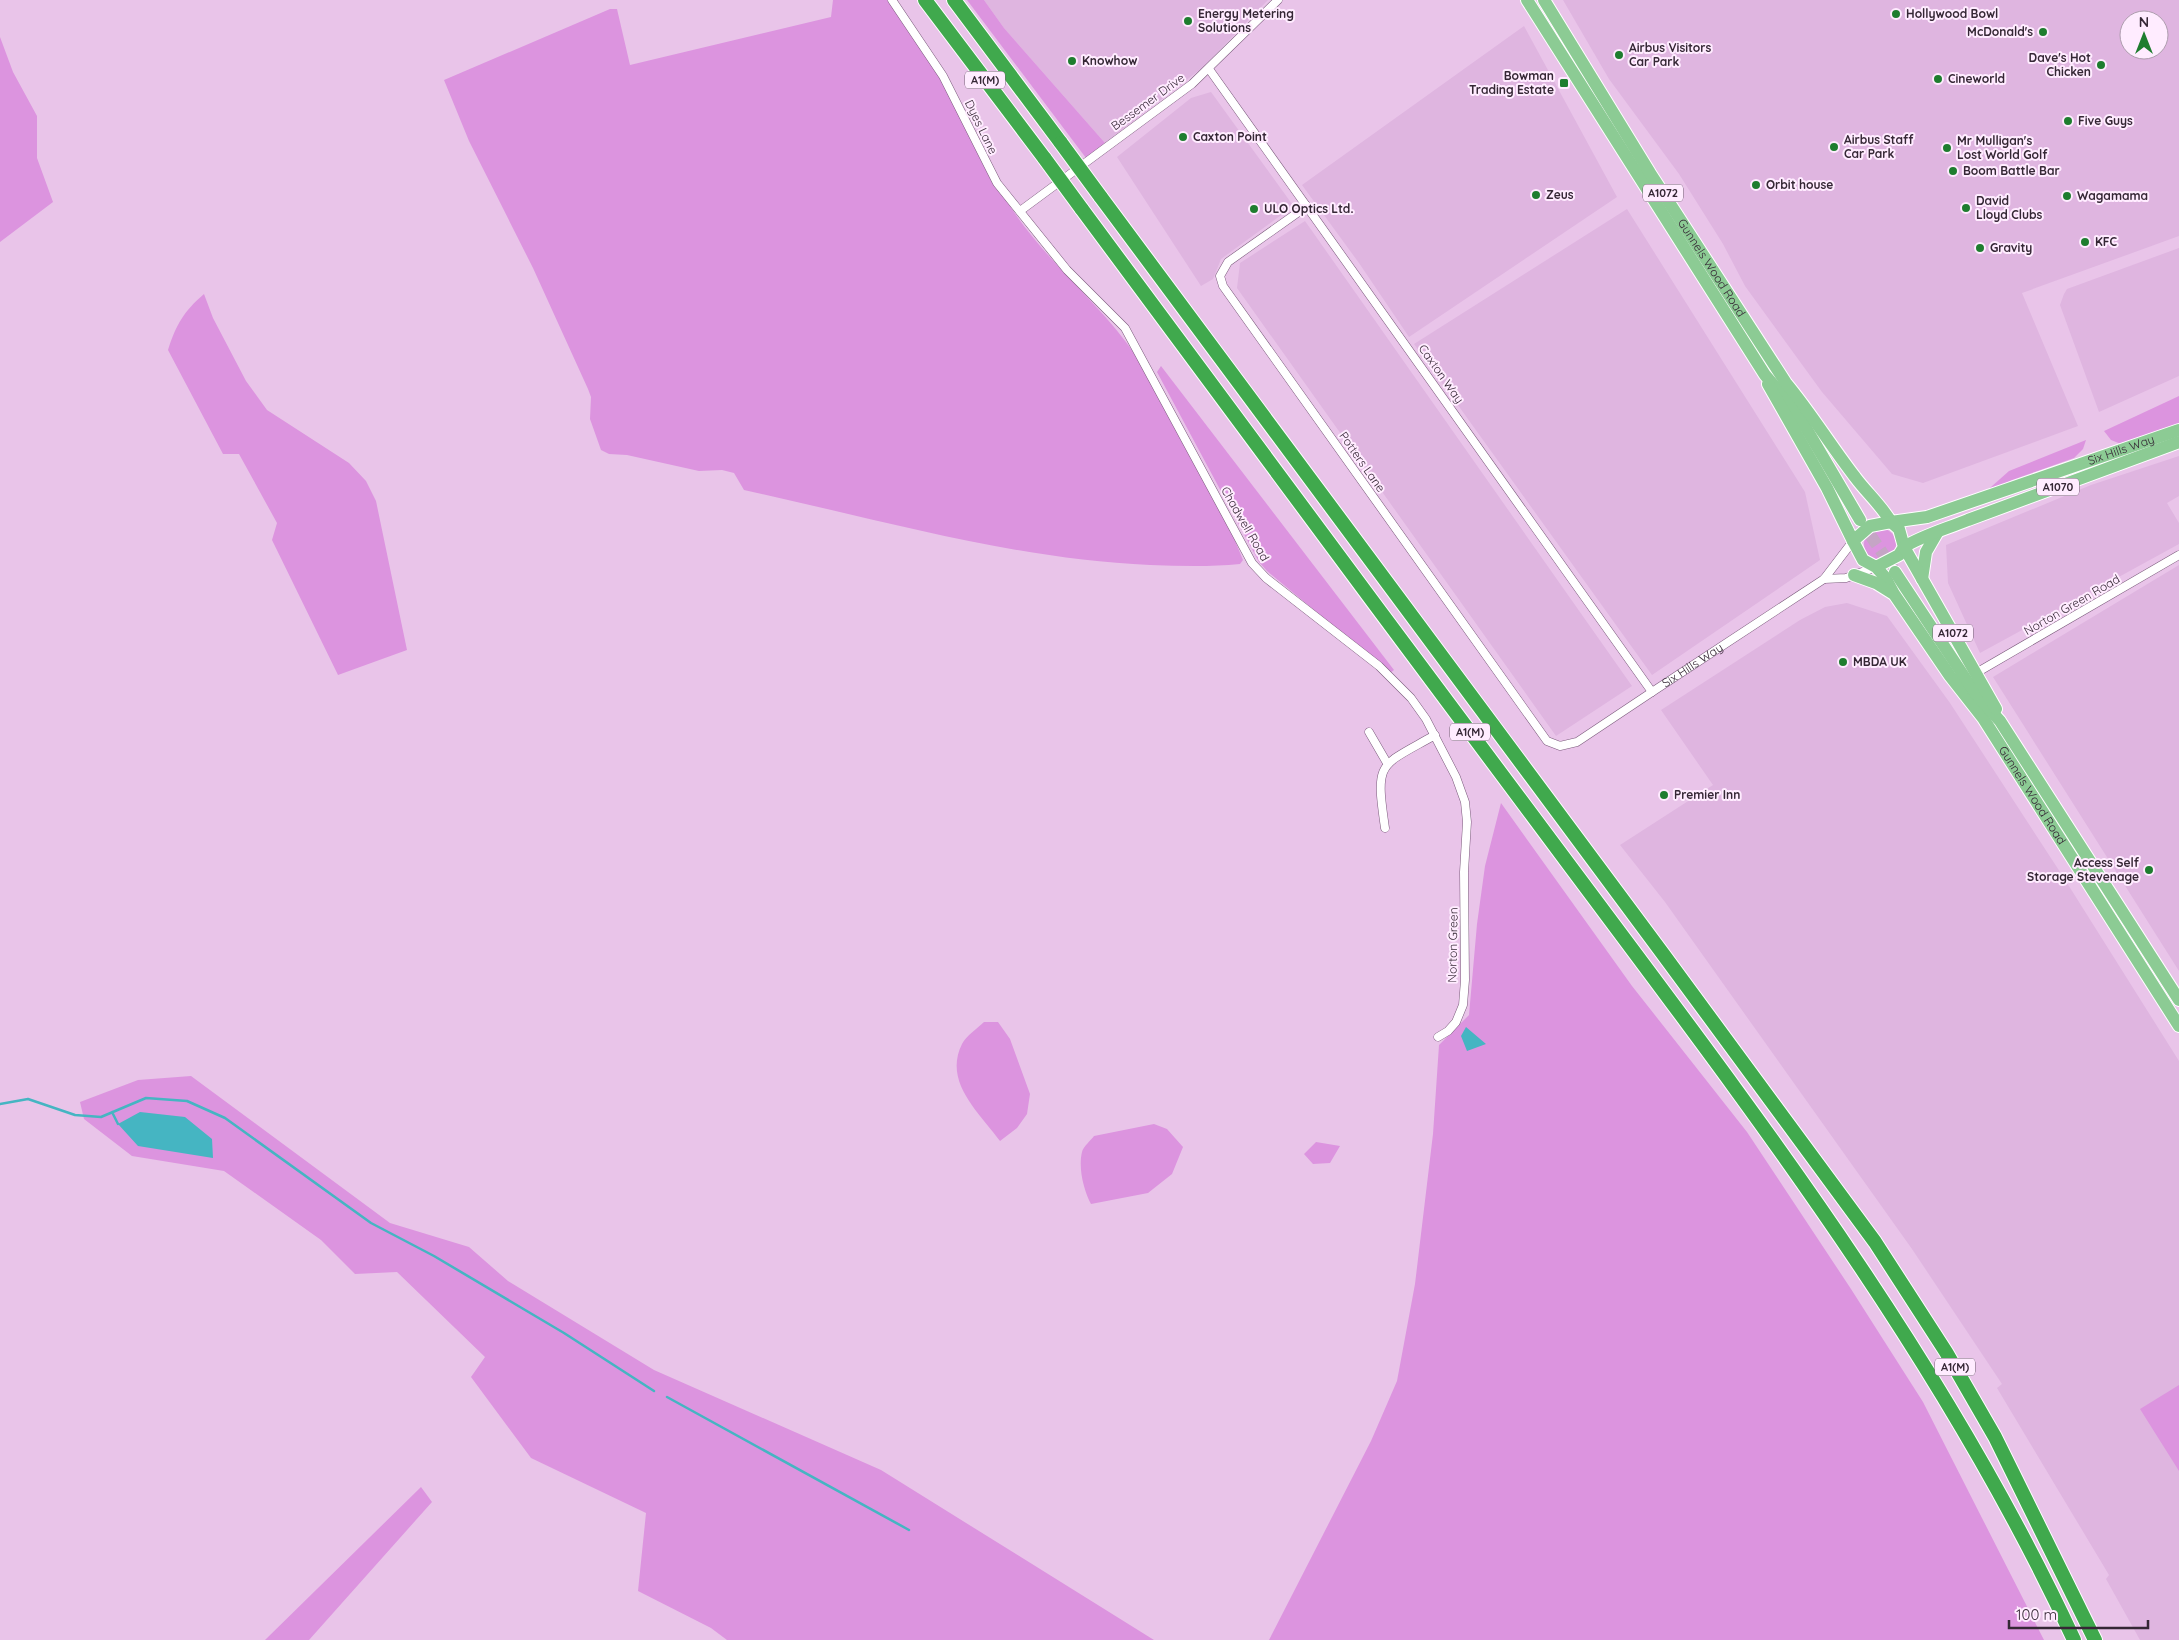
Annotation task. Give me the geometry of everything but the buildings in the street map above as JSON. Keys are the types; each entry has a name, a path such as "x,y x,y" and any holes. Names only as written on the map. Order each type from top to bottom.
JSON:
{"highway":[{"name":"A1(M)","path":"925,0 1643,964 1780,1151 1856,1259 1928,1370 1972,1446 2046,1580 2074,1640"},
{"name":"A1(M)","path":"954,0 1669,961 1875,1242 1946,1352 1995,1437 2095,1640"}],"main road":[{"name":"Gunnels Wood Road","path":"1527,0 1764,375 1796,411"},
{"name":"Gunnels Wood Road","path":"1544,0 1650,173 1786,383 1808,410 1853,475 1885,512 1891,522 1900,529 1904,547 1976,673 2000,720 2179,1000"},
{"name":"Gunnels Wood Road","path":"1764,375 1770,390 1827,488 1863,560 1876,567 1885,577 1894,594 1950,676 1984,718 2179,1026"},
{"name":"Gunnels Wood Road","path":"1786,383 1796,411 1860,520"},
{"name":"Six Hills Way","path":"1891,522 1927,517 2179,430"},
{"name":"Six Hills Way","path":"1904,547 1922,537 2179,442"},
{"path":"1853,541 1870,526 1891,522"},
{"path":"1922,579 1926,552 1937,533"},
{"path":"1876,567 1890,562 1899,555 1904,547"},
{"name":"Gunnels Wood Road","path":"1895,572 1975,693 2000,720"},
{"path":"1854,575 1876,583 1894,594"},
{"name":"Gunnels Wood Road","path":"1975,693 1984,718"}],"street":[{"name":"Dyes Lane","path":"892,0 943,76 997,183 1020,211"},
{"name":"Bessemer Drive","path":"1020,211 1192,84 1278,0"},
{"name":"Caxton Way","path":"1209,69 1652,692"},
{"name":"Potters Lane","path":"1307,206 1228,262 1220,276 1223,286 1542,735 1547,740 1560,746"},
{"name":"Chadwell Road","path":"1020,211 1066,270 1125,328 1252,563 1266,578 1379,666 1411,698 1435,735 1456,777 1465,802 1464,855"},
{"name":"Six Hills Way","path":"1560,746 1577,742 1824,579 1853,541"},
{"name":"Norton Green Road","path":"1976,673 2179,555"},
{"name":"Six Hills Way","path":"1824,579 1854,575 1876,567"},
{"path":"1369,732 1387,763"},
{"path":"1385,828 1380,786 1382,773 1387,763 1435,735"},
{"name":"Norton Green","path":"1438,1038 1456,1022 1463,1005 1466,943 1464,855"}],"shaded area":[{"path":"833,0 887,0 912,29 938,70 993,177 1019,220 1052,260 1122,336 1137,357 1229,526 1243,560 1240,564 1206,566 1150,565 1047,555 996,546 744,490 734,473 722,470 699,471 627,455 609,454 601,450 590,419 591,397 588,389 533,268 469,141 444,80 610,9 617,9 630,65 831,17"},
{"path":"967,0 984,0 1004,28 1105,143 1086,158"},
{"path":"984,0 1268,0 1202,68 1105,143 1004,28"},
{"path":"1563,0 2179,0 2179,236 2022,293 2078,426 1923,483 1892,474 1822,392 1745,286 1723,244 1679,174 1609,79"},
{"path":"1524,26 1617,197 1409,337 1359,263 1302,185"},
{"path":"0,37 13,72 37,116 37,158 53,202 0,242"},
{"path":"1211,92 1292,204 1288,210 1221,259 1213,279 1201,286 1117,157 1191,98"},
{"path":"1627,209 1805,492 1820,560 1652,675 1414,344"},
{"path":"1305,221 1632,686 1556,736 1237,288 1240,263"},
{"path":"2179,248 2179,376 2099,412 2060,305 2064,294 2067,289"},
{"path":"204,294 213,318 246,381 267,410 349,463 366,481 376,501 407,650 338,675 272,540 277,523 239,454 223,454 168,350 174,333 182,319 191,306"},
{"path":"1161,366 1394,670 1390,673 1267,571 1259,562 1157,372"},
{"path":"2179,396 2179,425 2121,444 2111,440 2104,431"},
{"path":"2086,440 2083,449 2074,458 2012,480 1982,495 2009,471"},
{"path":"2179,456 2179,496 2167,503 2179,523 2179,544 1980,653 1948,583 1946,545 2091,485"},
{"path":"1880,528 1891,533 1896,544 1891,555 1880,560 1869,555 1864,544 1869,533"},
{"path":"2179,565 2179,971 1993,677"},
{"path":"1847,603 1887,616 1950,703 2062,875 2179,1061 2179,1640 2140,1640 2106,1579 2109,1575 1997,1388 2002,1384 1912,1249 1665,902 1620,845 1713,785 1661,710 1800,620 1825,607"},
{"path":"1501,803 1632,986 1747,1132 1851,1289 1923,1402 2044,1640 1269,1640 1371,1441 1397,1381 1415,1284 1433,1134 1439,1045 1469,1015 1477,924 1485,866"},
{"path":"984,1022 998,1022 1010,1039 1030,1094 1027,1114 1017,1128 1000,1141 966,1096 960,1084 957,1071 957,1058 962,1044"},
{"path":"1466,1027 1486,1044 1467,1051 1461,1036"},
{"path":"191,1076 390,1223 469,1247 508,1281 654,1370 881,1470 1154,1640 727,1640 711,1628 638,1591 646,1513 531,1458 471,1377 485,1357 397,1272 355,1274 321,1240 224,1171 132,1156 84,1119 80,1102 138,1080"},
{"path":"140,1112 185,1117 212,1139 213,1158 138,1146 118,1124"},
{"path":"1154,1124 1167,1129 1183,1147 1172,1174 1148,1193 1091,1204 1081,1172 1081,1158 1085,1146 1094,1136"},
{"path":"1316,1142 1340,1146 1330,1163 1313,1164 1304,1154"},
{"path":"2179,1385 2179,1471 2140,1409"},
{"path":"421,1487 432,1502 309,1640 265,1640"}],"waterway":[{"path":"0,1104 28,1099 75,1115 101,1117 146,1098 187,1101 225,1118 371,1223 434,1256 564,1333 654,1391"},
{"path":"112,1112 118,1124"},
{"path":"667,1397 909,1530"}],"tunnel":[{"path":"1860,520 1894,570"}],"place":[{"name":"Hollywood Bowl","path":"1896,14"},
{"name":"Energy Metering Solutions","path":"1188,21"},
{"name":"McDonald's","path":"2043,32"},
{"name":"Airbus Visitors Car Park","path":"1619,55"},
{"name":"Knowhow","path":"1072,61"},
{"name":"Dave's Hot Chicken","path":"2101,65"},
{"name":"Cineworld","path":"1938,79"},
{"name":"Bowman Trading Estate","path":"1564,83"},
{"name":"Five Guys","path":"2068,121"},
{"name":"Caxton Point","path":"1183,137"},
{"name":"Airbus Staff Car Park","path":"1834,147"},
{"name":"Mr Mulligan's Lost World Golf","path":"1947,148"},
{"name":"Boom Battle Bar","path":"1953,171"},
{"name":"Orbit house","path":"1756,185"},
{"name":"Zeus","path":"1536,195"},
{"name":"Wagamama","path":"2067,196"},
{"name":"David Lloyd Clubs","path":"1966,208"},
{"name":"ULO Optics Ltd.","path":"1254,209"},
{"name":"KFC","path":"2085,242"},
{"name":"Gravity","path":"1980,248"},
{"name":"MBDA UK","path":"1843,662"},
{"name":"Premier Inn","path":"1664,795"},
{"name":"Access Self Storage Stevenage","path":"2149,870"}]}
